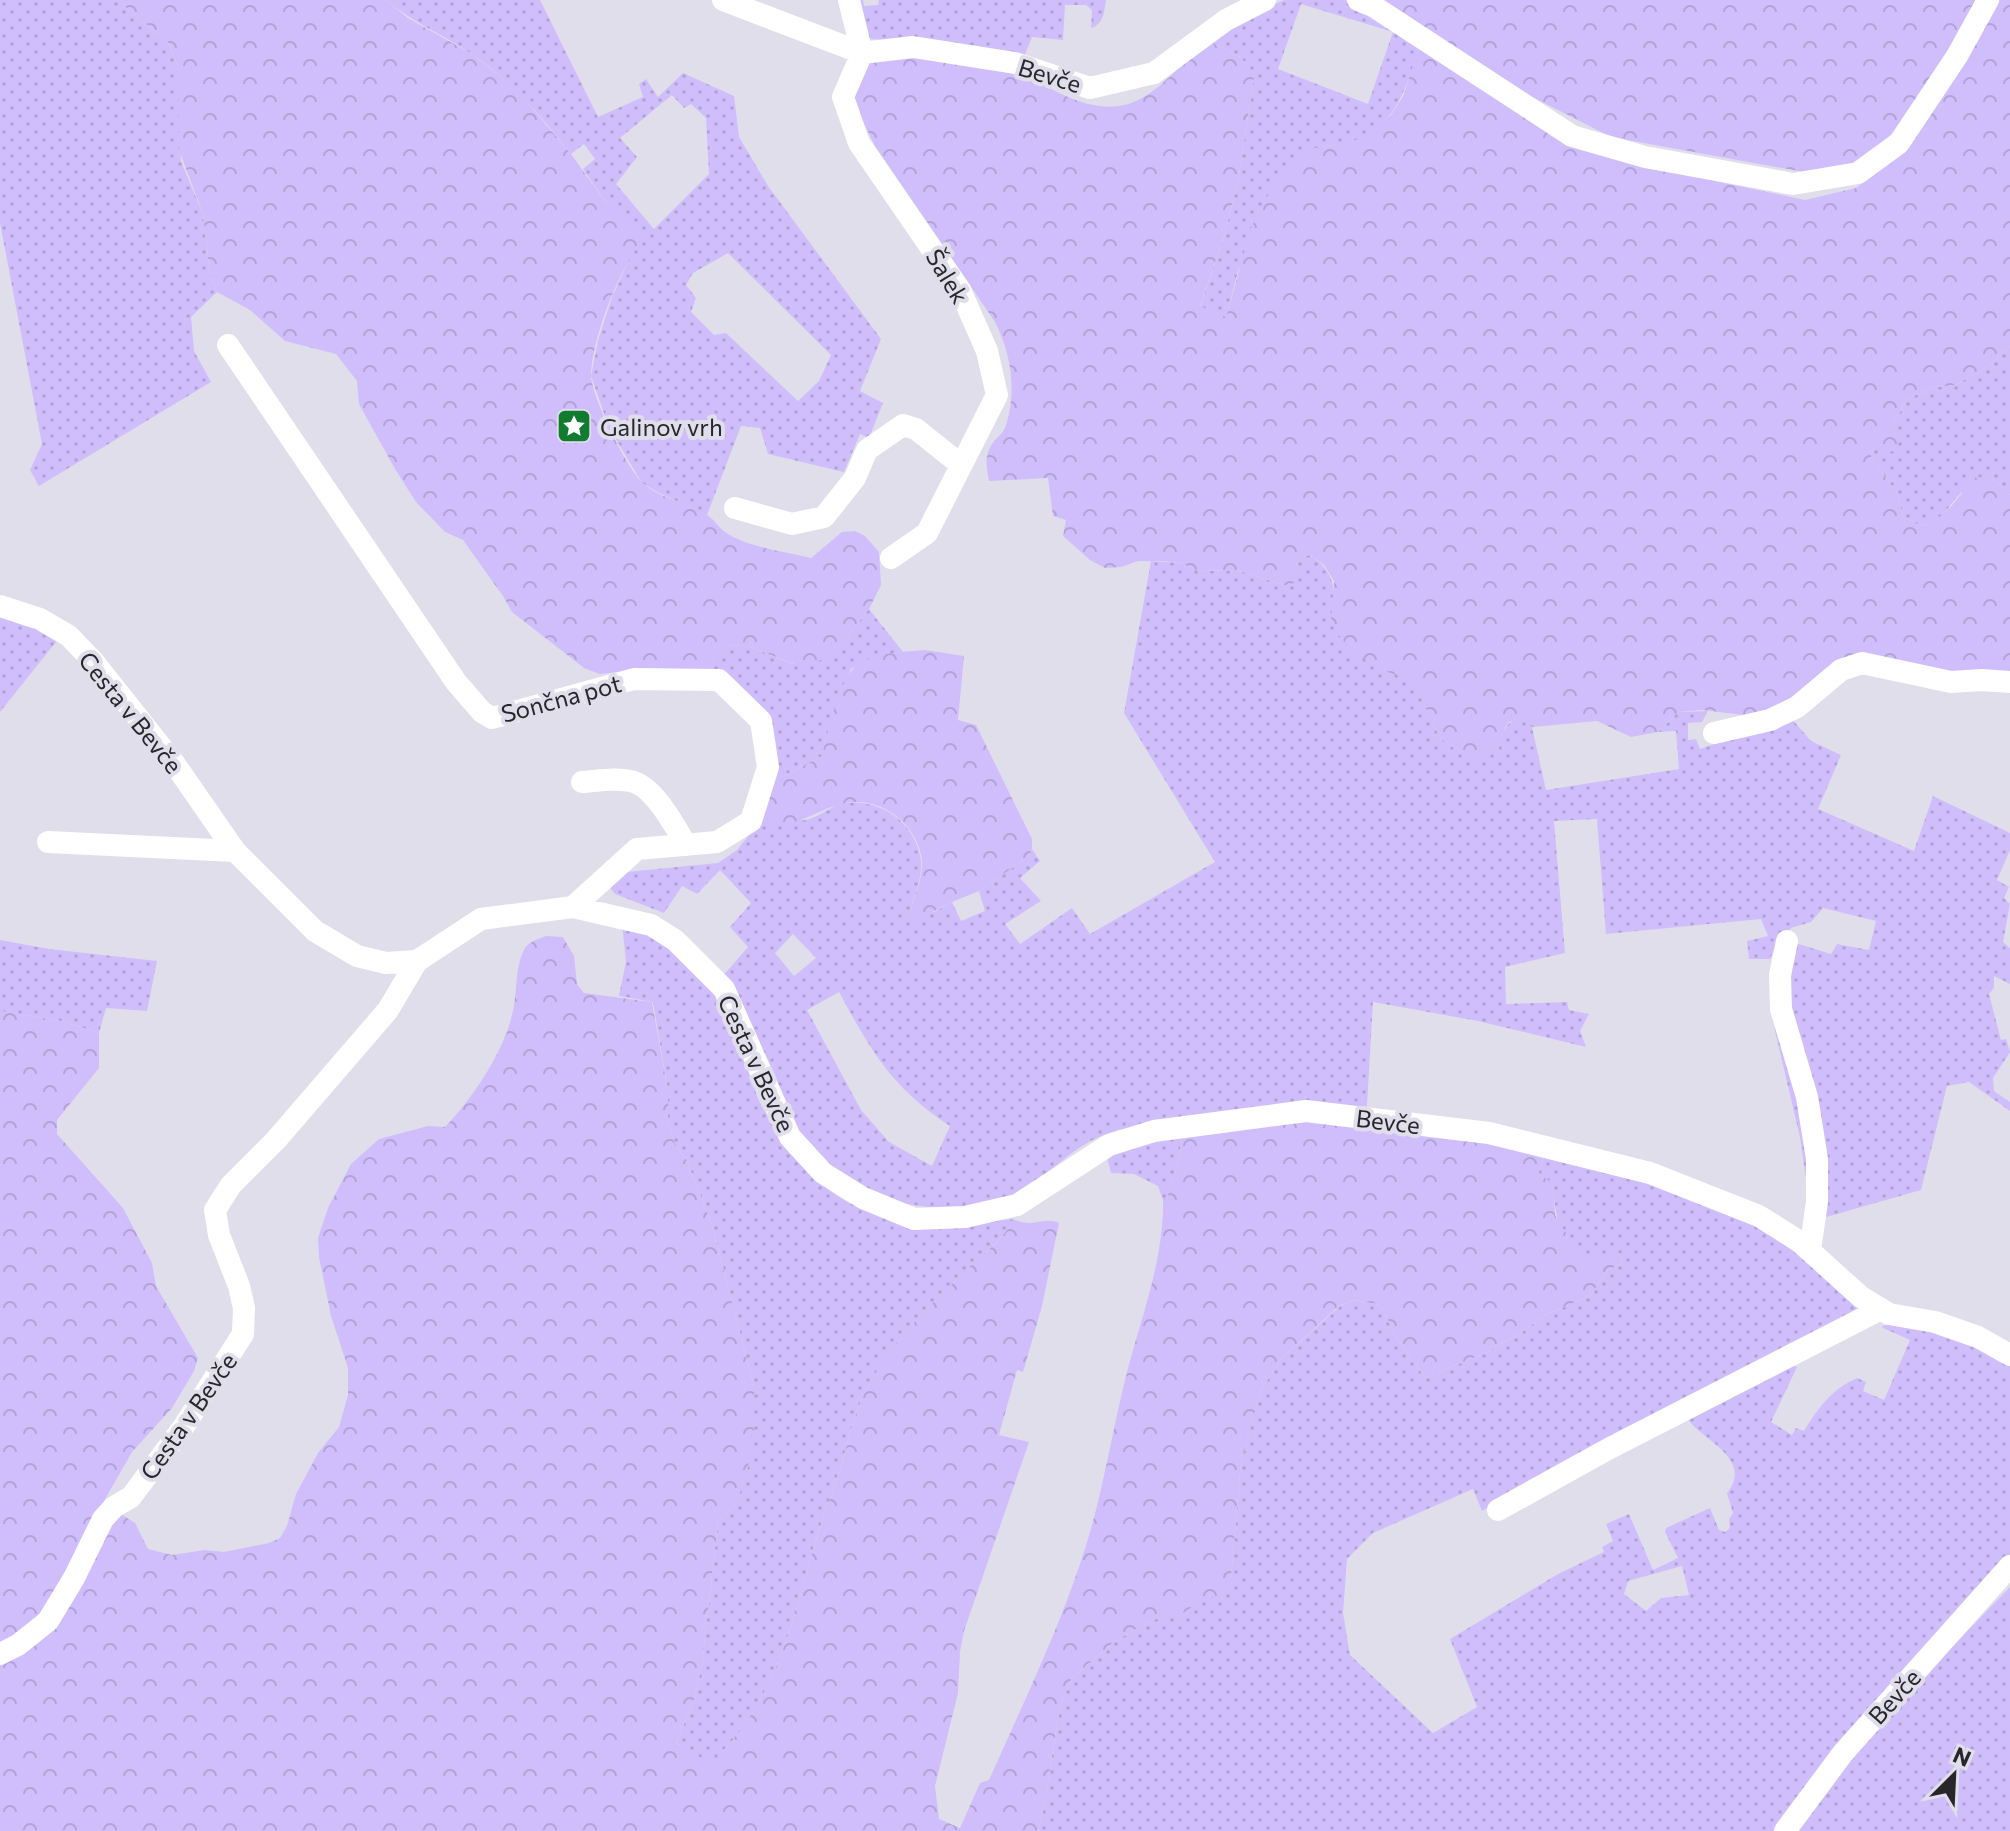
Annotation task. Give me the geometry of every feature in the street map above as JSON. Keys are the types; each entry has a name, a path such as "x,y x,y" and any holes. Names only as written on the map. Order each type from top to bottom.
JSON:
{"street":[{"path":"723,0 862,53"},
{"path":"849,0 862,53"},
{"name":"Bevče","path":"862,53 913,47 1015,63 1090,88 1154,73 1226,20 1265,0"},
{"path":"1358,0 1373,6 1572,136 1645,157 1793,184 1858,173 1899,143 1957,56 1988,0"},
{"name":"Šalek","path":"862,53 843,97 859,143 960,290 987,351 997,395 927,533 891,558"},
{"name":"Sončna pot","path":"228,345 456,682 482,712 492,718 634,679 719,680 761,721 768,767 751,821 717,842 637,849 573,907"},
{"path":"735,508 792,524 824,517 855,478 867,450 903,425 916,429 961,465"},
{"name":"Cesta v Bevče","path":"0,606 40,619 69,636 93,661 174,763 235,851 315,931 357,956 386,963 417,961"},
{"path":"1714,733 1770,720 1797,707 1841,670 1862,663 1951,682 2010,682"},
{"path":"582,782 634,782 649,793 668,815 686,845"},
{"path":"48,842 235,851"},
{"name":"Cesta v Bevče","path":"0,1654 18,1645 48,1621 74,1578 103,1519 140,1486 184,1426 243,1334 244,1308 219,1235 215,1210 231,1185 276,1140 388,1010 417,961 481,919 573,907 651,925 675,940 724,989 790,1137 823,1173 863,1198 914,1219 965,1217"},
{"path":"1787,941 1780,975 1781,1009 1807,1097 1817,1159 1817,1202 1810,1250"},
{"name":"Bevče","path":"965,1217 1017,1205 1109,1145 1154,1131 1306,1111 1489,1133 1650,1173 1759,1216 1810,1250 1861,1297 1889,1314 1935,1322 1978,1337 2010,1355"},
{"path":"1498,1510 1610,1448 1881,1309"},
{"name":"Bevče","path":"1785,1831 1843,1753 2010,1566"}],"green space":[{"path":"0,0 117,0 168,42 178,66 181,161 203,214 210,274 217,292 191,317 194,351 211,382 39,486 30,470 42,444 0,223"},
{"path":"117,0 386,0 408,18 472,54 516,89 571,154 607,204 643,238 609,302 597,339 591,373 602,413 627,461 649,488 699,510 725,532 755,545 811,558 842,532 855,531 865,536 879,552 881,585 869,609 842,644 822,660 794,664 748,646 727,645 715,655 704,682 626,671 600,674 584,668 512,612 463,540 445,532 416,502 359,404 357,381 336,354 285,341 250,310 217,292 210,274 203,214 179,150 178,66 168,42"},
{"path":"386,0 540,0 598,117 643,97 639,84 646,79 658,97 683,73 734,96 739,137 768,186 881,339 860,391 883,403 869,438 860,434 844,472 768,454 760,428 741,426 707,515 642,483 609,428 591,376 598,340 612,297 631,255 607,204 583,169 595,159 584,144 571,154 537,113 499,75 470,53","holes":["672,95 684,108 691,104 706,118 709,174 654,229 616,184 637,157 620,138","728,253 831,355 819,381 798,401 726,333 714,335 691,312 696,298 686,285 693,273"]},
{"path":"859,0 863,0 864,6 878,5 879,0 1106,0 1101,21 1091,28 1092,10 1086,5 1065,5 1063,40 1032,37 1024,57 977,46 871,39 866,35"},
{"path":"1284,0 1345,0 1375,13 1421,42 1398,103 1378,128 1364,137 1322,147 1308,155 1238,271 1226,317 1200,307 1225,233 1239,175 1254,77 1240,57 1209,41 1258,11","holes":["1301,4 1393,32 1368,104 1278,69"]},
{"path":"1379,0 1982,0 1894,132 1878,148 1848,170 1804,172 1611,137 1501,81"},
{"path":"2000,0 2010,0 2010,346 1987,367 1955,385 1937,387 1908,398 1893,424 1898,441 1894,452 1874,447 1871,454 1897,493 1903,517 1921,526 1945,513 1974,478 1990,476 2010,495 2010,674 1944,678 1867,655 1760,717 1702,710 1678,712 1658,732 1631,737 1597,721 1532,727 1523,719 1509,722 1498,751 1480,761 1463,755 1440,738 1412,679 1380,670 1353,652 1336,632 1331,620 1334,581 1324,565 1310,555 1301,557 1295,567 1296,581 1291,585 1237,570 1198,571 1181,563 1162,561 1138,561 1105,568 1090,560 1063,536 1066,520 1053,516 1048,478 989,481 987,455 1005,427 1011,399 1011,372 1005,346 995,322 875,146 851,97 861,71 882,54 1006,66 1061,94 1087,104 1109,107 1144,97 1209,41 1240,57 1254,77 1239,175 1225,233 1200,306 1226,317 1251,228 1269,193 1279,179 1315,148 1351,142 1369,134 1391,115 1403,96 1421,42 1494,95 1715,181 1805,200 1856,188 1900,152 1957,74"},
{"path":"2010,346 2010,495 1990,476 1964,490 1941,517 1929,523 1921,526 1903,517 1897,493 1872,459 1874,447 1897,441 1893,424 1908,398 1937,387 1955,385 1987,367"},
{"path":"1310,555 1325,568 1333,584 1334,598 1403,675 1412,678 1440,738 1464,755 1498,751 1505,729 1511,722 1523,719 1532,727 1546,790 1679,769 1676,731 1658,732 1678,712 1708,711 1702,722 1688,723 1688,740 1696,739 1700,749 1791,718 1811,741 1841,755 1818,809 1914,851 1933,796 2010,833 2010,850 1997,880 2009,887 2004,898 2010,904 2003,942 2010,948 2010,984 1994,976 1994,988 1989,994 2001,1040 2006,1039 2010,1052 1993,1078 1994,1091 2010,1102 2010,1111 1969,1082 1947,1086 1921,1190 1812,1221 1800,1137 1772,1006 1792,942 1831,954 1837,944 1869,950 1876,921 1823,908 1811,922 1791,928 1770,959 1749,959 1747,941 1768,936 1761,919 1606,934 1597,819 1554,821 1565,953 1505,967 1506,1004 1567,1002 1569,1010 1589,1014 1580,1031 1586,1047 1478,1021 1373,1002 1367,1106 1307,1106 1117,1130 1079,1148 1020,1192 979,1205 950,1208 891,1200 839,1174 816,1155 794,1125 722,977 748,947 730,927 751,903 720,870 697,894 682,886 664,913 615,894 608,885 626,872 718,863 737,850 762,811 805,820 840,804 859,803 884,809 905,825 913,836 921,861 921,874 909,916 934,912 952,902 961,921 985,911 979,891 1028,857 1032,849 1040,861 1020,878 1041,901 1005,924 1020,944 1072,908 1090,934 1215,862 1124,713 1151,561 1181,563 1198,571 1237,570 1291,585 1295,581 1295,567 1301,557","holes":["793,934 816,958 794,976 775,953","839,992 885,1067 913,1097 950,1126 932,1166 889,1142 861,1110 807,1010"]},
{"path":"869,609 903,652 882,655 851,669 822,756 768,784 754,726 741,709 704,682 715,655 727,645 748,646 793,664 842,644"},
{"path":"0,616 60,637 0,712"},
{"path":"925,650 964,656 958,720 976,725 1032,839 1032,849 1028,857 979,891 913,922 909,916 922,862 913,836 895,815 883,808 856,802 782,824 772,823 762,811 768,784 822,756 841,690 855,667 877,656"},
{"path":"622,923 664,942 710,982 726,1007 764,1110 791,1151 812,1175 837,1196 851,1204 976,1223 1013,1219 999,1240 908,1330 870,1384 855,1418 775,1670 748,1720 710,1764 676,1743 694,1700 702,1664 718,1522 737,1501 754,1387 713,1228 687,1161 675,1144 668,1123 668,1091 653,1002 619,996 626,962"},
{"path":"546,936 563,937 574,956 577,984 584,993 652,1002 668,1091 668,1123 675,1144 687,1161 713,1228 754,1387 754,1430 747,1473 737,1501 718,1522 702,1664 694,1700 676,1743 710,1763 748,1720 775,1670 855,1418 870,1384 907,1330 999,1240 1013,1219 1027,1223 1059,1223 1042,1306 1023,1372 1017,1370 999,1435 1029,1442 964,1631 958,1693 935,1786 939,1819 960,1828 980,1783 989,1780 1049,1644 1081,1561 1151,1287 1160,1244 1163,1200 1167,1198 1179,1160 1182,1136 1301,1118 1476,1140 1545,1155 1538,1174 1553,1183 1555,1215 1578,1253 1594,1258 1620,1253 1623,1263 1608,1270 1590,1296 1545,1315 1518,1335 1485,1353 1425,1378 1392,1331 1385,1311 1377,1304 1354,1300 1339,1306 1281,1359 1261,1390 1241,1461 1231,1579 1222,1596 1205,1598 1176,1618 1158,1618 1130,1632 1071,1679 1060,1707 1038,1831 0,1831 0,1662 35,1645 97,1542 121,1514 135,1523 148,1549 172,1555 205,1550 224,1552 280,1538 287,1526 296,1494 318,1453 339,1427 348,1395 348,1368 331,1316 319,1257 318,1238 328,1208 351,1164 379,1139 428,1126 445,1127 466,1103 494,1060 508,1030 519,964 525,948"},
{"path":"0,940 49,949 157,961 147,1011 106,1008 99,1033 61,1021 0,1011"},
{"path":"0,1011 61,1021 99,1033 99,1068 57,1120 57,1134 123,1208 152,1263 156,1286 198,1358 194,1371 172,1408 132,1452 100,1508 50,1609 0,1646"},
{"path":"1182,1136 1179,1160 1167,1199 1163,1200 1158,1186 1134,1174 1111,1173 1106,1153 1133,1143"},
{"path":"1545,1155 1619,1173 1667,1189 1774,1233 1858,1303 1856,1311 1482,1511 1473,1489 1373,1533 1347,1559 1343,1613 1350,1655 1433,1733 1477,1707 1450,1639 1558,1574 1604,1552 1602,1547 1613,1541 1606,1524 1629,1514 1653,1570 1678,1558 1665,1532 1666,1528 1710,1508 1719,1530 1725,1532 1730,1528 1729,1519 1733,1513 1727,1493 1734,1480 1734,1469 1721,1449 1687,1417 1788,1363 1797,1367 1771,1422 1792,1435 1796,1428 1804,1431 1826,1400 1857,1378 1866,1382 1863,1391 1884,1400 1910,1340 1881,1327 1895,1323 1928,1326 2010,1359 2010,1564 1796,1800 1773,1831 1038,1831 1060,1707 1071,1679 1130,1632 1158,1618 1176,1618 1231,1579 1241,1461 1261,1390 1281,1359 1340,1306 1354,1300 1377,1304 1385,1311 1392,1331 1425,1378 1485,1353 1518,1335 1545,1315 1590,1296 1608,1270 1623,1263 1620,1253 1594,1258 1573,1250 1557,1218 1553,1184 1538,1174","holes":["1682,1566 1689,1595 1661,1598 1646,1611 1624,1594 1628,1581"]},
{"path":"2010,1587 2010,1831 1793,1831 1891,1710"}],"place":[{"name":"Galinov vrh","path":"574,426"}]}
